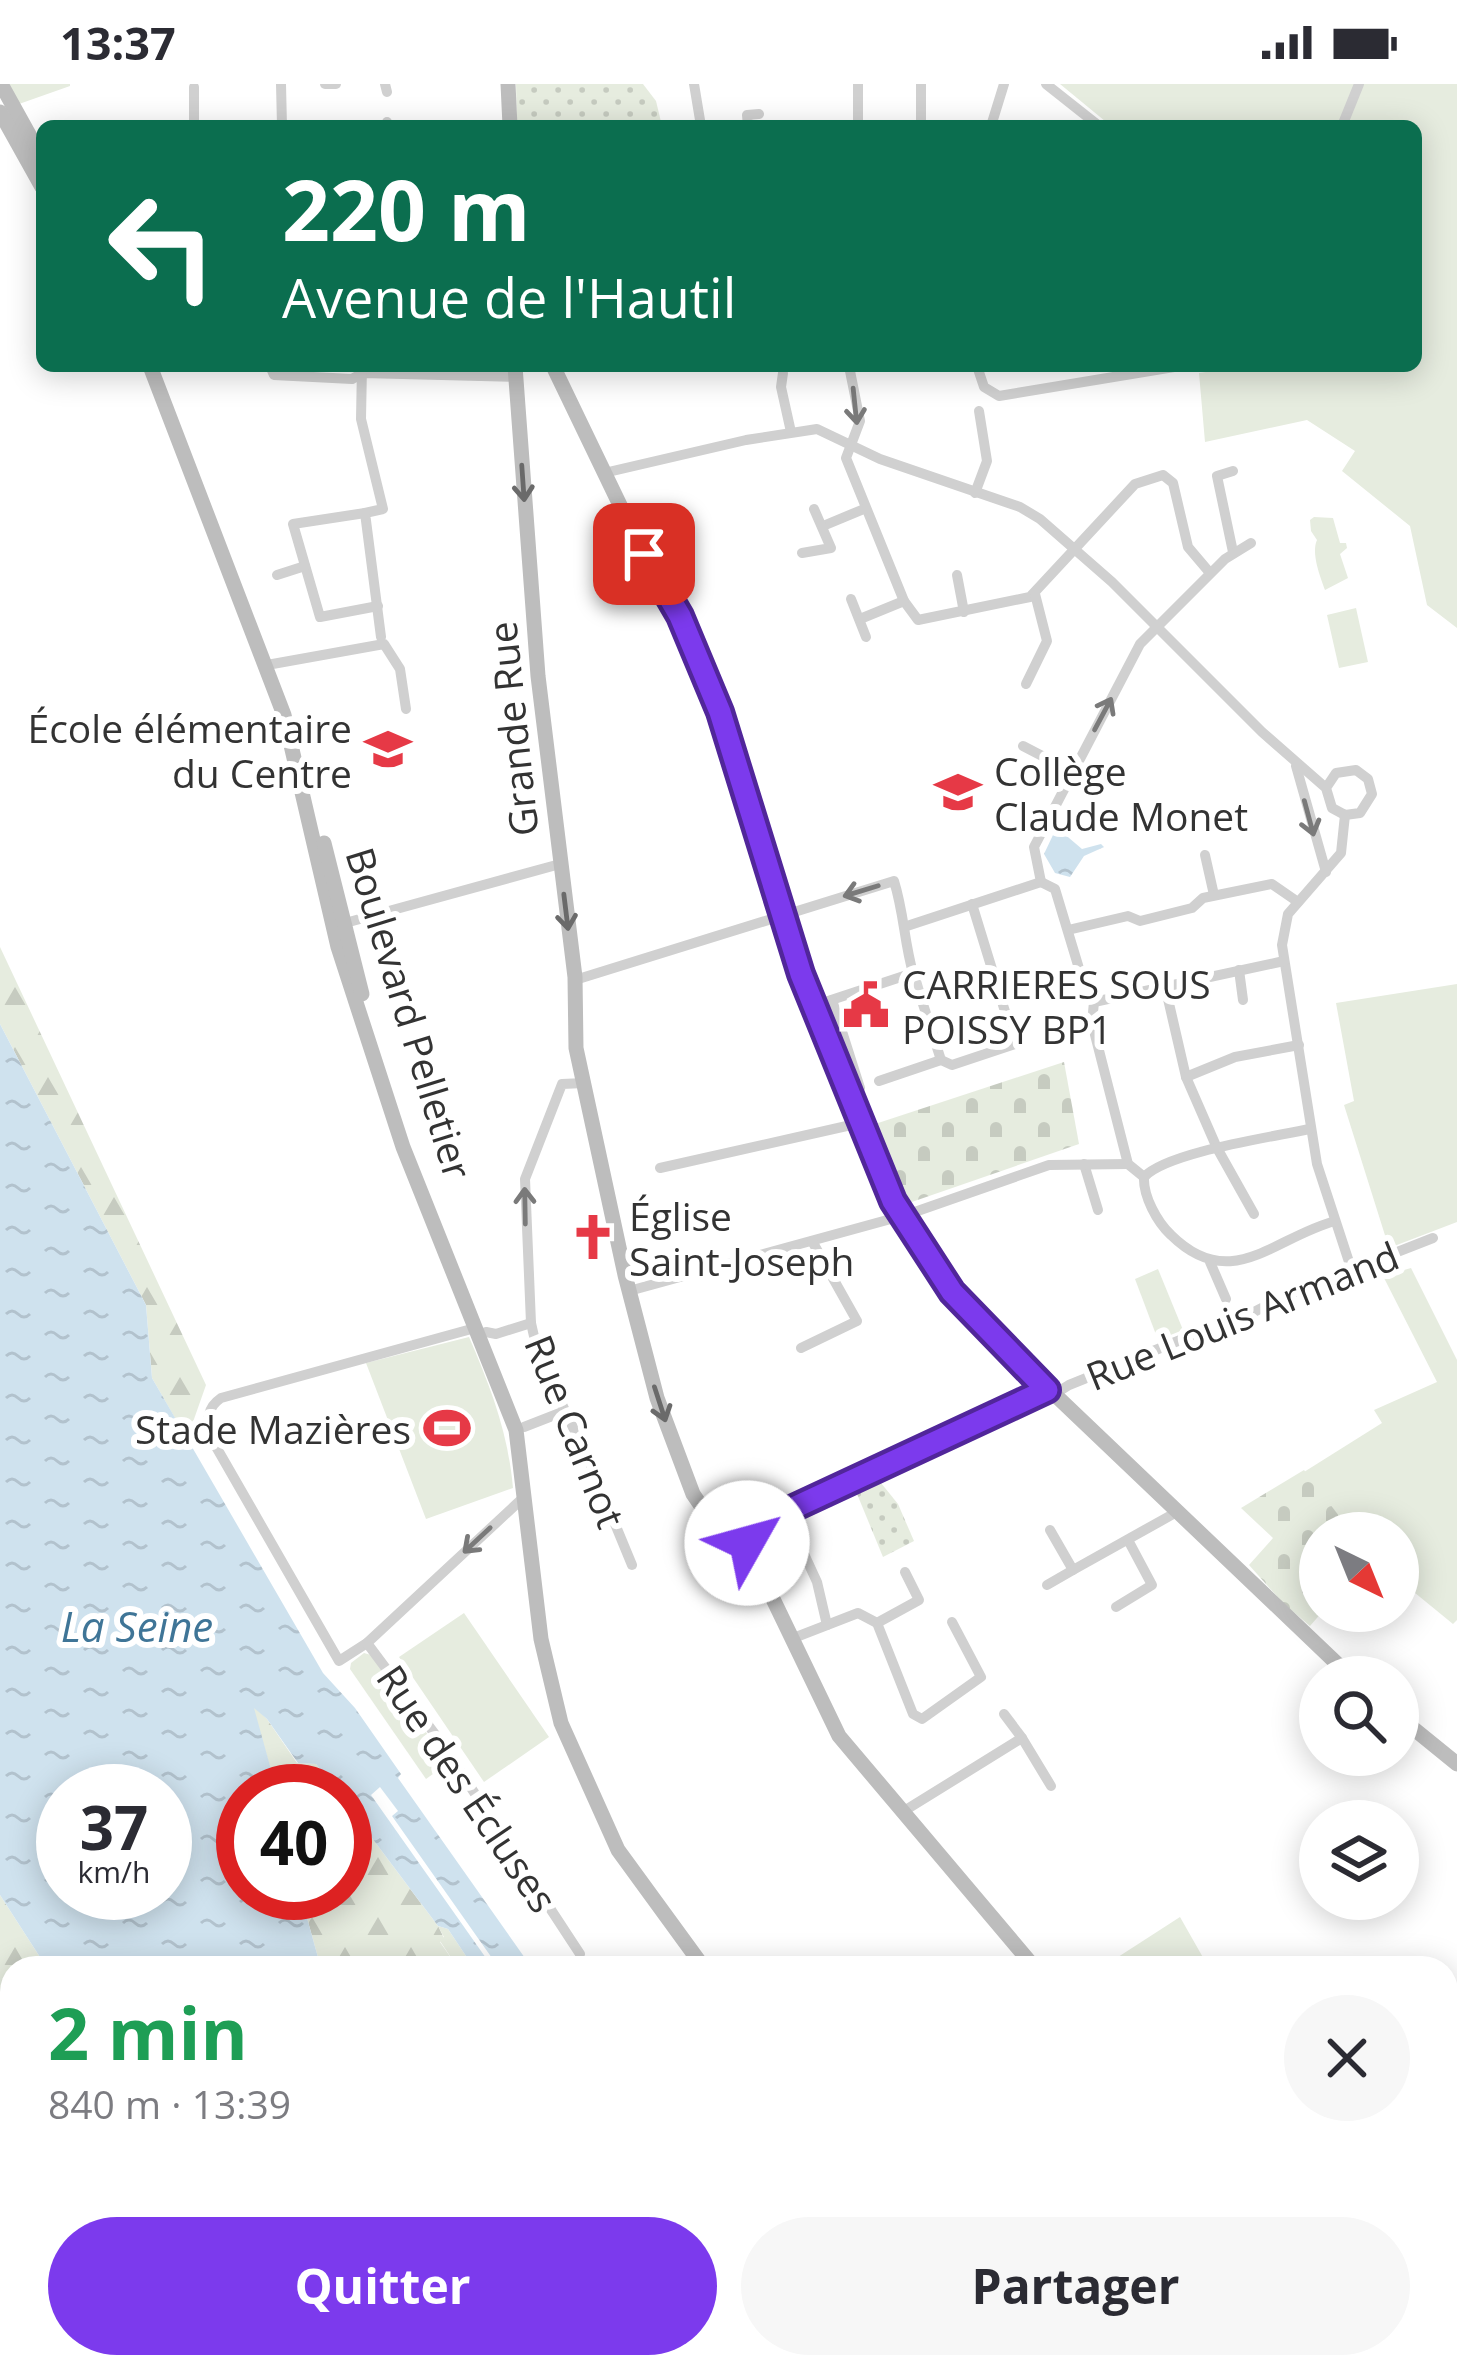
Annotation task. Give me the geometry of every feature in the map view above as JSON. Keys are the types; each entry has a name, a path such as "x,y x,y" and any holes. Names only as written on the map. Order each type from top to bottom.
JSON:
{"street":[{"path":"1,84 36,148"},
{"path":"281,84 282,120"},
{"path":"325,84 336,84"},
{"path":"508,84 510,120"},
{"path":"694,84 700,120"},
{"path":"858,84 858,120"},
{"path":"921,84 921,120"},
{"path":"993,120 1004,84"},
{"path":"1046,84 1091,120"},
{"path":"1344,120 1359,84"},
{"path":"194,87 194,120"},
{"path":"747,120 747,115 759,114"},
{"path":"2,116 22,123"},
{"path":"2,116 36,174"},
{"name":"Boulevard Pelletier","path":"152,372 268,665 403,1147 524,1427 546,1637 574,1741 624,1846 707,1956"},
{"path":"282,372 352,379 359,372"},
{"path":"362,372 361,419 382,509 293,524 320,617 378,606"},
{"name":"Grande Rue","path":"515,372 538,676 575,980 576,1048 657,1398 680,1466 702,1508 750,1554 839,1736 1025,1956"},
{"path":"556,372 658,584 680,616 713,696 813,1006 858,1088"},
{"path":"850,372 860,422 847,458 904,601 918,620 1035,594 1135,484 1163,475 1173,483 1188,547 1210,573"},
{"path":"979,372 984,388 999,396 1144,372"},
{"path":"783,373 781,387 790,432"},
{"path":"975,493 987,461 979,411"},
{"path":"604,472 818,429 1034,514 1326,788 1332,808 1345,815 1360,813 1370,802 1368,779 1356,770 1342,770 1326,788"},
{"path":"1233,471 1217,476 1233,553"},
{"path":"823,526 864,508"},
{"path":"802,553 830,548 814,509"},
{"path":"365,513 381,637"},
{"path":"1041,882 1034,847 1140,644 1210,573 1251,543"},
{"path":"278,575 305,566"},
{"path":"957,575 964,612"},
{"path":"1026,684 1048,641 1035,594"},
{"path":"851,599 866,637"},
{"path":"860,619 904,601"},
{"path":"268,665 384,644 400,668 406,709"},
{"path":"1023,746 1073,772"},
{"path":"1296,762 1326,872"},
{"path":"1345,815 1344,845 1298,902 1282,931 1309,1129 1352,1270"},
{"path":"1204,855 1214,896"},
{"path":"339,925 560,863"},
{"path":"575,980 894,881 914,977 813,1006"},
{"path":"907,926 1041,882 1055,889 1084,985 1094,1002 1091,1023 1129,1164 1144,1177"},
{"path":"1068,930 1128,916 1140,921 1192,908 1204,898 1272,884 1298,902"},
{"path":"879,1081 941,1060 952,1065 1015,1044 973,904"},
{"path":"1094,1002 1284,961"},
{"path":"1239,970 1243,1000"},
{"path":"1166,986 1186,1077 1217,1148 1254,1214"},
{"path":"832,1000 858,1088 860,1123 901,1214 952,1292 1175,1513 1328,1656"},
{"path":"922,1001 941,1060"},
{"path":"1186,1077 1234,1057 1300,1045"},
{"name":"Rue Carnot","path":"584,1083 562,1084 525,1179 531,1322 538,1354 632,1564"},
{"path":"660,1168 860,1123"},
{"path":"1309,1129 1217,1148 1152,1168 1143,1186 1164,1228 1189,1252 1210,1262 1257,1256 1335,1220"},
{"path":"1084,1164 1098,1210"},
{"path":"629,1291 901,1214 1049,1165 1129,1164"},
{"name":"Rue Louis Armand","path":"1050,1392 1210,1328 1229,1325 1285,1296 1433,1238"},
{"path":"801,1348 857,1322 812,1240"},
{"path":"1210,1262 1226,1299"},
{"name":"Rue des Écluses","path":"531,1322 496,1334 480,1330 221,1398 207,1417 211,1438 242,1496 339,1661 367,1643 443,1745 580,1954"},
{"name":"Boulevard Pelletier","path":"480,1330 516,1430 541,1639 561,1723 618,1850 695,1956"},
{"path":"730,1534 756,1527 1050,1392"},
{"path":"524,1427 566,1411"},
{"path":"367,1643 527,1495"},
{"path":"1047,1586 1175,1513"},
{"path":"750,1554 747,1543 756,1527"},
{"path":"1050,1530 1073,1570"},
{"path":"1116,1607 1152,1585 1128,1540"},
{"path":"805,1556 827,1625"},
{"path":"878,1623 919,1600 904,1572"},
{"path":"791,1639 858,1613 878,1623 913,1714 922,1719 981,1677 952,1622"},
{"path":"1004,1714 1052,1786"},
{"path":"1419,1733 1457,1764"},
{"path":"904,1811 1022,1738"}],"green space":[{"path":"9,84 70,84 70,86 19,104"},
{"path":"516,84 643,84 656,101 661,120 517,120"},
{"path":"1060,84 1457,84 1457,628 1427,605 1410,526 1342,471 1355,451 1307,420 1205,442 1199,373 1422,372 1422,120 1104,120"},
{"path":"1314,517 1333,518 1340,543 1347,548 1340,554 1348,578 1325,590 1316,558 1317,540 1311,531"},
{"path":"1356,608 1368,662 1339,668 1327,615"},
{"path":"0,947 206,1385 187,1439 152,1378 146,1305 0,1024"},
{"path":"1457,984 1457,1222 1389,1248 1344,1105 1354,1101 1336,1003"},
{"path":"1064,1062 1079,1144 906,1204 872,1125"},
{"path":"1411,1268 1457,1360 1457,1620 1453,1624 1419,1596 1419,1512 1335,1512 1304,1472 1382,1423 1374,1410 1437,1382 1383,1276"},
{"path":"1158,1269 1183,1330 1158,1340 1135,1279"},
{"name":"Stade Mazières","path":"469,1337 497,1411 513,1488 426,1519 366,1363"},
{"path":"1304,1470 1336,1512 1299,1512 1299,1617 1249,1565 1273,1538 1241,1508"},
{"path":"877,1478 898,1504 914,1541 883,1557 855,1489"},
{"path":"464,1613 549,1737 484,1782 399,1657"},
{"path":"364,1653 371,1655 448,1763 426,1779 350,1669"},
{"path":"252,1705 297,1763 316,1764 269,1764"},
{"path":"372,1838 438,1926 444,1938 440,1942 450,1956 318,1956 308,1920 372,1920"},
{"path":"0,1895 39,1956 0,1956"},
{"path":"1180,1917 1202,1956 1120,1956"},
{"path":"438,1926 448,1929 466,1956 450,1956 440,1941 444,1937"}],"water":[{"path":"1062,832 1082,849 1104,847 1084,856 1070,877 1055,873 1044,854 1053,835"},
{"name":"La Seine","path":"0,1024 146,1305 152,1378 323,1673 355,1708 401,1774 398,1778 524,1956 491,1956 392,1816 398,1811 380,1787 372,1794 372,1764 298,1763 254,1708 270,1764 216,1764 216,1920 308,1920 318,1956 39,1956 0,1895"},
{"name":"La Seine","path":"372,1796 485,1956 466,1956 448,1929 438,1926 372,1838"}],"tunnel":[{"path":"916,981 922,1001"}],"place":[{"name":"École élémentaire du Centre","path":"388,749"},
{"name":"Collège Claude Monet","path":"958,792"},
{"name":"CARRIERES SOUS POISSY BP1","path":"866,1005"},
{"name":"Église Saint-Joseph","path":"593,1237"},
{"name":"Stade Mazières","path":"447,1428"}],"route":[{"path":"644,554 680,616 720,712 801,974 893,1201 952,1292 1047,1390 774,1517 753,1529 747,1543"}]}
